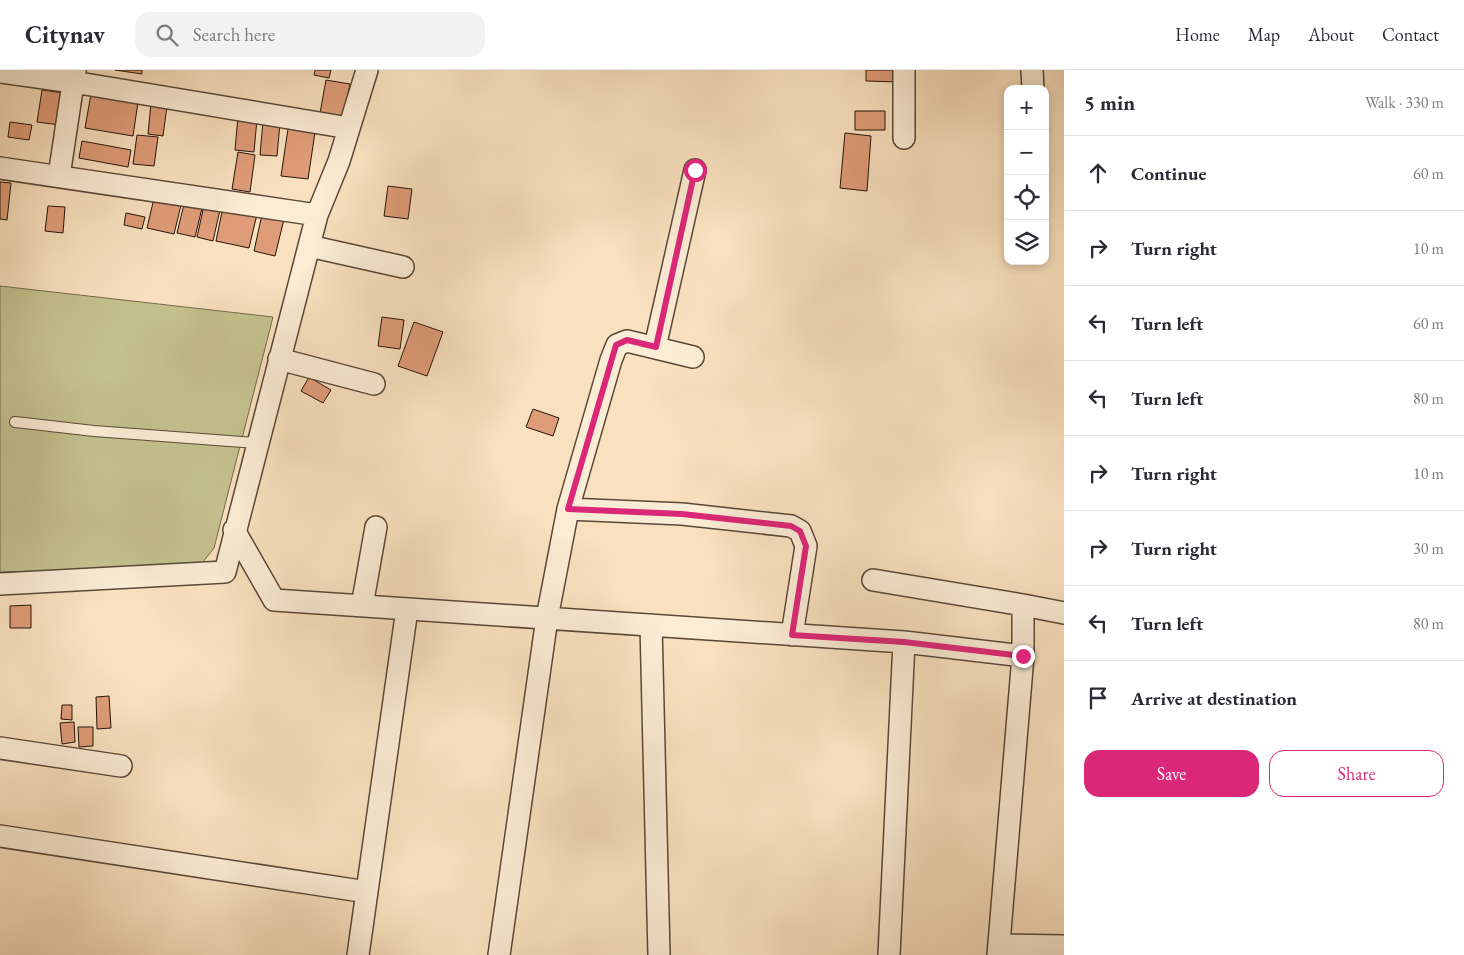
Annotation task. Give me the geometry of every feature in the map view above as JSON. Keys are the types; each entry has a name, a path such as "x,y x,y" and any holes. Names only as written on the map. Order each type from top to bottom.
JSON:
{"street":[{"path":"0,584 225,572 234,530 317,215 339,161 366,70"},
{"path":"904,70 904,138"},
{"path":"1032,70 1033,85"},
{"path":"0,72 74,76 349,128"},
{"path":"59,176 74,76"},
{"path":"0,168 317,215"},
{"path":"656,347 695,170"},
{"path":"309,246 404,267"},
{"path":"499,955 547,618 568,509 616,345 627,340 693,357"},
{"path":"279,359 374,384"},
{"path":"568,509 682,514 791,526 800,531 806,546 792,635"},
{"path":"362,606 376,527"},
{"path":"234,530 274,600 904,642 1023,656"},
{"path":"873,580 1064,613"},
{"path":"1023,606 1023,656 999,950 1064,946"},
{"path":"358,955 408,609"},
{"path":"651,625 659,955"},
{"path":"889,955 904,642"},
{"path":"0,748 121,766"},
{"path":"0,836 367,892"}],"lane":[{"path":"15,422 94,431 257,443"}],"shaded area":[{"path":"0,286 273,317 214,548 199,567 0,572"}],"building":[{"path":"115,70 142,70 142,74"},
{"path":"315,70 331,70 329,78 314,75"},
{"path":"866,70 901,70 901,82 866,81"},
{"path":"326,80 350,84 343,118 320,113"},
{"path":"42,90 64,93 60,125 37,122"},
{"path":"91,94 138,102 133,136 85,128"},
{"path":"151,103 167,106 163,136 148,134"},
{"path":"855,111 885,111 885,130 855,130"},
{"path":"238,117 257,119 254,152 235,150"},
{"path":"263,121 280,123 277,156 260,155"},
{"path":"10,122 32,125 29,140 8,137"},
{"path":"289,122 316,126 308,179 281,176"},
{"path":"845,133 871,136 867,191 840,188"},
{"path":"137,135 158,137 154,166 133,164"},
{"path":"82,141 131,150 128,167 79,158"},
{"path":"238,152 255,155 250,192 232,189"},
{"path":"0,182 11,183 7,220 0,219"},
{"path":"388,186 412,189 408,219 384,216"},
{"path":"155,194 182,201 174,234 147,228"},
{"path":"186,196 204,200 195,237 177,233"},
{"path":"205,201 221,205 213,241 197,237"},
{"path":"224,202 258,210 249,248 216,241"},
{"path":"48,206 65,207 63,233 45,231"},
{"path":"263,210 285,215 275,256 254,251"},
{"path":"126,213 145,217 142,229 124,225"},
{"path":"382,317 404,320 400,349 378,346"},
{"path":"414,322 443,332 427,376 398,366"},
{"path":"309,377 331,390 323,403 301,391"},
{"path":"533,409 559,418 553,436 526,427"},
{"path":"31,605 31,628 10,628 10,606"},
{"path":"109,696 111,728 97,729 96,697"},
{"path":"62,705 72,705 72,720 61,719"},
{"path":"74,722 75,742 62,744 60,723"},
{"path":"78,727 93,727 93,746 79,747"}],"route":[{"path":"695,170 656,347 627,340 616,345 568,509 682,514 791,526 800,531 806,546 792,635 904,642 1023,656"}]}
